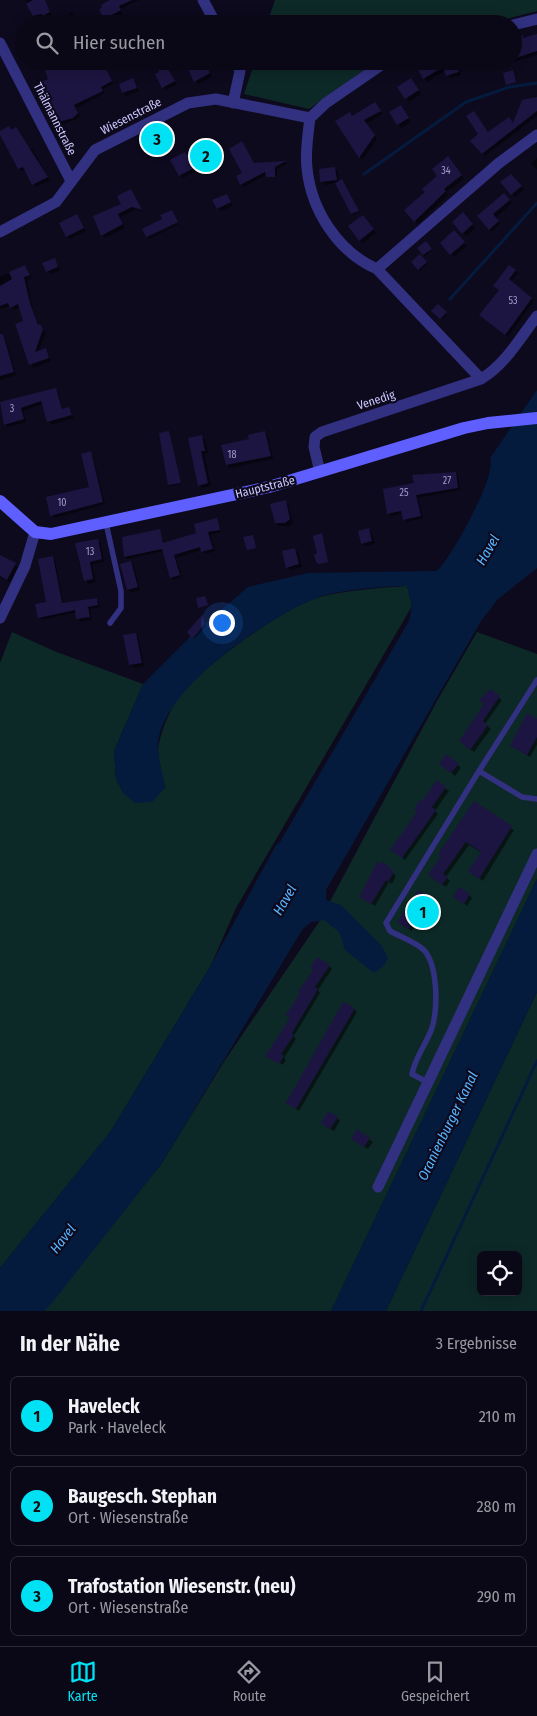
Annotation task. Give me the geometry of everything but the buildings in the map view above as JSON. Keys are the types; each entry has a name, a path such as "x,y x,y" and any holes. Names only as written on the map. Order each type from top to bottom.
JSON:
{"main road":[{"name":"Hauptstraße","path":"34,532 51,534 269,487 488,422 537,418"},
{"path":"0,501 34,532"}],"street":[{"path":"203,0 211,15"},
{"path":"522,23 537,19"},
{"name":"Thälmannstraße","path":"0,43 71,181"},
{"path":"240,70 233,102 310,118"},
{"path":"373,70 310,118 306,168 315,203 345,249 359,261 377,269 481,379"},
{"name":"Wiesenstraße","path":"0,232 56,202 95,150 188,103 216,99 233,102"},
{"path":"377,269 499,163 537,135"},
{"name":"Venedig","path":"320,472 314,447 315,438 322,432 481,379 491,373 504,360 537,316"},
{"path":"0,618 25,566 34,532"},
{"path":"378,1187 537,854"}],"lane":[{"path":"106,523 121,591 121,608 110,623"},
{"path":"427,1082 412,1074 415,1060 432,1028 436,994 433,967 423,949 390,931 386,923 478,771 537,680"},
{"path":"478,771 522,797 537,800"}],"green space":[{"path":"275,0 537,0 537,11 522,15 270,15"},
{"path":"252,70 364,70 309,109 244,94"},
{"path":"407,586 412,606 236,908 211,965 111,1131 0,1268 0,663 12,632 54,651 143,684 114,751 116,779 124,794 165,788 158,748 171,710 194,680 247,637 287,612 320,597 352,591"},
{"path":"477,632 537,654 537,879 331,1311 44,1311 162,1163 223,1063 319,922 437,701"},
{"path":"537,992 537,1311 386,1311"}],"water":[{"name":"Havel","path":"537,390 537,568 498,599 481,621 326,890 326,900 341,905 382,946 388,958 384,966 374,973 345,950 339,932 324,920 311,922 302,930 162,1163 52,1303 44,1311 0,1311 0,1268 111,1131 211,965 276,845 280,842 409,621 412,606 407,586 360,589 316,598 271,621 219,658 176,702 163,725 158,747 165,788 152,802 135,803 124,794 116,779 114,751 143,684 189,638 248,587 308,573 437,571 444,563 472,516 487,481 491,467 490,458"},
{"name":"Oranienburger Kanal","path":"537,879 537,992 386,1311 331,1311"}],"waterway":[{"path":"364,174 466,102 510,87 537,83"},
{"path":"450,299 537,203"},
{"path":"421,1311 537,1061"}],"place":[{"name":"Trafostation Wiesenstr. (neu)","path":"157,139"},
{"name":"Baugesch. Stephan","path":"206,156"},
{"name":"Haveleck","path":"423,912"}]}
